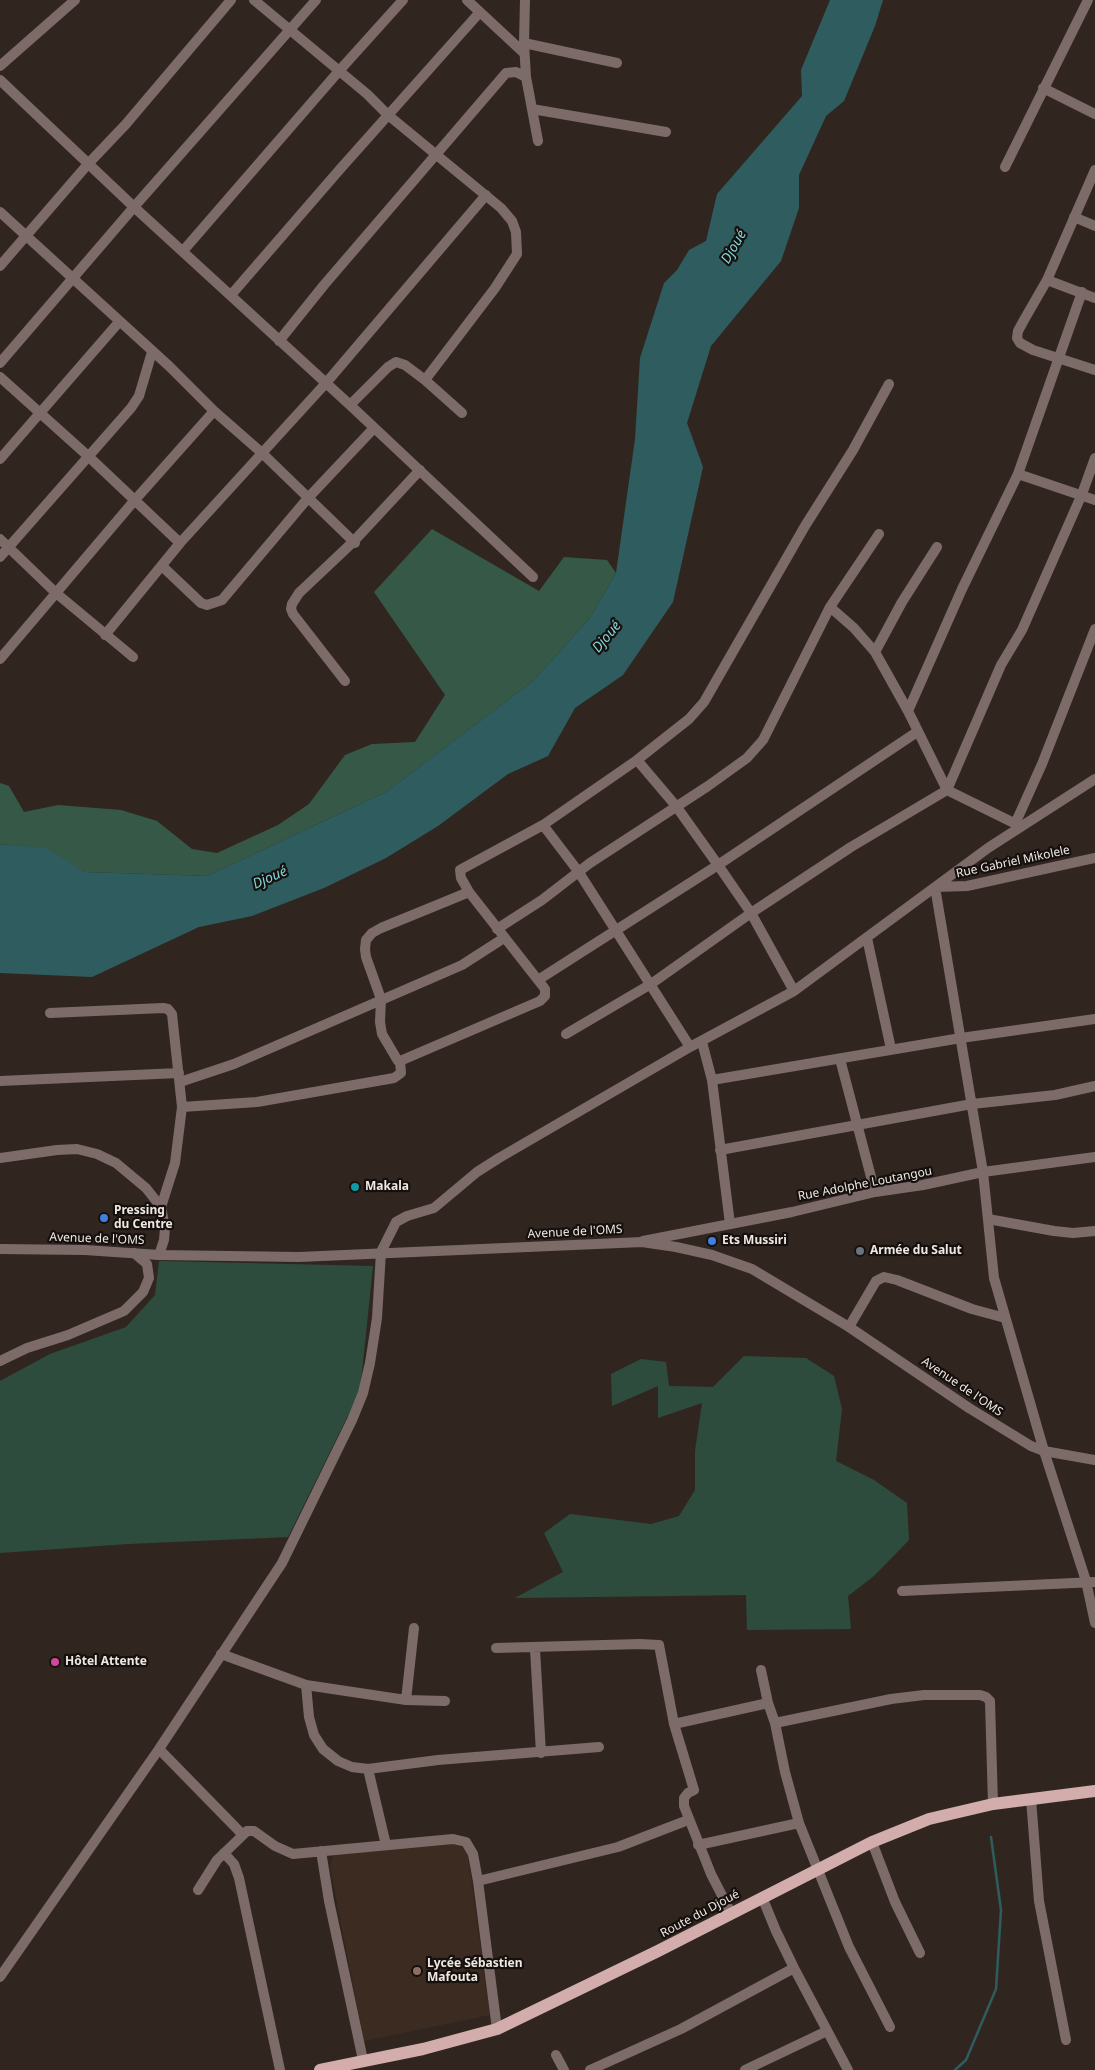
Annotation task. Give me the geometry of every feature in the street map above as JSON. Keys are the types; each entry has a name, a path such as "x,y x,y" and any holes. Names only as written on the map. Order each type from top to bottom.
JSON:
{"main road":[{"name":"Route du Djoué","path":"320,2070 423,2049 496,2029 658,1951 872,1842 929,1819 993,1804 1095,1791"}],"street":[{"path":"0,66 75,0"},
{"path":"0,266 88,164 126,124 231,0"},
{"path":"254,0 388,115 486,195 512,221 516,232 517,254 495,288 425,380"},
{"path":"0,363 316,0"},
{"path":"183,251 338,71 404,0"},
{"path":"467,0 524,48 617,63"},
{"path":"525,0 524,48 526,77 538,141"},
{"path":"1005,166 1088,0"},
{"path":"231,295 480,12"},
{"path":"279,341 506,74 516,72 526,77"},
{"path":"0,80 533,577"},
{"path":"1043,88 1095,114"},
{"path":"532,109 666,132"},
{"path":"1095,170 1047,280 1024,320 1017,338 1025,346 1095,370"},
{"path":"106,635 180,543 326,383 486,195"},
{"path":"0,212 169,366 214,411 262,453 354,542"},
{"path":"1074,218 1095,226"},
{"path":"1047,280 1095,298"},
{"path":"908,711 962,589 1018,474 1082,292"},
{"path":"0,459 119,322"},
{"path":"0,557 131,408 139,396 152,352"},
{"path":"350,405 388,367 396,362 404,364 462,412"},
{"path":"0,377 88,456 180,543"},
{"path":"400,1061 540,1001 545,996 545,992 538,980 469,892 461,878 460,870 543,825 637,760 689,719 704,702 805,526 853,450 889,384"},
{"path":"0,659 134,501 214,411"},
{"path":"162,566 201,603 207,606 222,600 308,498 374,428"},
{"path":"566,1034 651,984 751,913 851,847 947,790 1001,664 1022,630 1082,494 1095,458"},
{"path":"346,681 291,609 292,604 300,593 354,542 420,470"},
{"path":"1018,474 1082,494 1095,500"},
{"path":"497,929 542,900 578,871 747,758 763,740 830,608 879,534"},
{"path":"0,539 56,593 133,658"},
{"path":"875,652 902,602 937,547"},
{"path":"830,608 854,628 875,652 908,711 947,790 1018,825"},
{"path":"1018,825 1094,632"},
{"path":"538,980 718,866 918,732"},
{"path":"637,760 676,806 751,913 794,991"},
{"path":"0,1977 159,1749 282,1563 352,1420 363,1393 377,1318 381,1252 396,1222 407,1216 434,1208 477,1172 498,1158 690,1047 794,991 1018,825 1095,779"},
{"path":"543,825 578,871 690,1047"},
{"name":"Rue Gabriel Mikolele","path":"935,887 967,886 1095,858"},
{"path":"935,887 984,1172 994,1278 1044,1451 1091,1582 1095,1623"},
{"path":"182,1107 257,1102 394,1078 401,1073 400,1061 398,1061 382,1034 380,1022 381,999 365,949 366,940 372,933 469,892"},
{"path":"0,1081 180,1078 234,1064 462,965 504,938"},
{"path":"867,938 891,1049"},
{"path":"50,1013 163,1008 168,1009 172,1014 182,1107 175,1163 161,1207"},
{"path":"712,1080 891,1049 1095,1019"},
{"path":"702,1042 712,1080 730,1224"},
{"path":"840,1059 875,1192"},
{"path":"720,1150 972,1104 1055,1095 1095,1086"},
{"path":"0,1158 57,1150 76,1150 97,1154 116,1163 146,1188 161,1207 165,1228 164,1240 159,1255"},
{"name":"Rue Adolphe Loutangou","path":"642,1242 875,1192 923,1185 984,1172 1095,1157"},
{"path":"988,1219 1054,1231 1073,1233 1095,1231"},
{"name":"Avenue de l'OMS","path":"0,1249 159,1255 299,1257 642,1242 712,1255 752,1269 849,1327 1013,1436 1044,1451 1095,1460"},
{"path":"0,1361 27,1348 68,1335 124,1311 143,1292 148,1278 148,1264 134,1253"},
{"path":"849,1327 876,1281 884,1277 897,1280 972,1309 1005,1318"},
{"path":"902,1590 1091,1582"},
{"path":"406,1700 414,1628"},
{"path":"496,1648 535,1649 640,1644 659,1646 674,1724 694,1790 684,1798 684,1806 698,1845 731,1913"},
{"path":"535,1649 542,1753"},
{"path":"221,1654 306,1685 406,1700 445,1701"},
{"path":"761,1670 799,1824 849,1947 890,2027"},
{"path":"306,1685 314,1735 323,1749 338,1761 352,1767 368,1769 438,1760 599,1747"},
{"path":"775,1723 891,1699 924,1696 980,1695 986,1697 990,1701 993,1804"},
{"path":"674,1724 768,1703"},
{"path":"159,1749 243,1834"},
{"path":"368,1769 386,1845"},
{"path":"1031,1799 1039,1901 1066,2040"},
{"path":"478,1881 618,1847 688,1820"},
{"path":"698,1845 799,1824"},
{"path":"198,1890 217,1860 247,1831 254,1831 275,1846 293,1854 453,1839 466,1842 473,1854 478,1881 496,2029"},
{"path":"872,1842 895,1902 920,1953"},
{"path":"322,1851 329,1901 363,2060"},
{"path":"224,1853 234,1864 239,1878 280,2070"},
{"path":"762,1897 794,1968 848,2070"},
{"path":"590,2070 681,2028 794,1968"},
{"path":"745,2070 827,2031"},
{"path":"556,2055 564,2070"}],"shaded area":[{"name":"Lycée Sébastien Mafouta","path":"455,1844 467,1849 490,2015 364,2041 330,1867 333,1854"}],"green space":[{"path":"432,529 539,591 564,557 607,560 616,573 590,618 533,681 386,792 207,876 85,872 40,848 0,844 0,783 9,786 24,812 58,805 121,810 157,821 192,849 217,853 278,825 309,804 345,755 372,744 415,742 445,695 374,592"},
{"path":"159,1261 373,1266 360,1391 288,1537 128,1544 0,1553 0,1381 50,1354 126,1327 155,1295"},
{"path":"744,1356 806,1358 834,1376 842,1409 836,1461 874,1480 907,1503 909,1540 874,1576 848,1596 851,1629 747,1630 746,1595 515,1598 563,1572 544,1533 570,1514 651,1524 679,1516 695,1490 695,1451 702,1403 658,1418 658,1386 612,1406 611,1374 641,1359 666,1362 669,1386 713,1387"}],"water":[{"name":"Djoué","path":"830,0 883,0 875,26 844,101 826,116 799,175 799,208 781,261 711,346 687,423 703,467 673,602 623,675 575,708 548,756 508,774 438,826 386,858 324,888 252,916 199,927 92,977 0,973 0,844 46,848 85,872 207,876 386,792 533,681 590,618 616,573 635,439 640,358 664,283 677,270 689,250 706,241 717,194 802,96 801,70"}],"waterway":[{"path":"955,2070 966,2060 996,1989 1001,1910 991,1837"}],"place":[{"name":"Makala","path":"355,1187"},
{"name":"Pressing du Centre","path":"104,1218"},
{"name":"Ets Mussiri","path":"712,1241"},
{"name":"Armée du Salut","path":"860,1251"},
{"name":"Hôtel Attente","path":"55,1662"},
{"name":"Lycée Sébastien Mafouta","path":"417,1971"}]}
